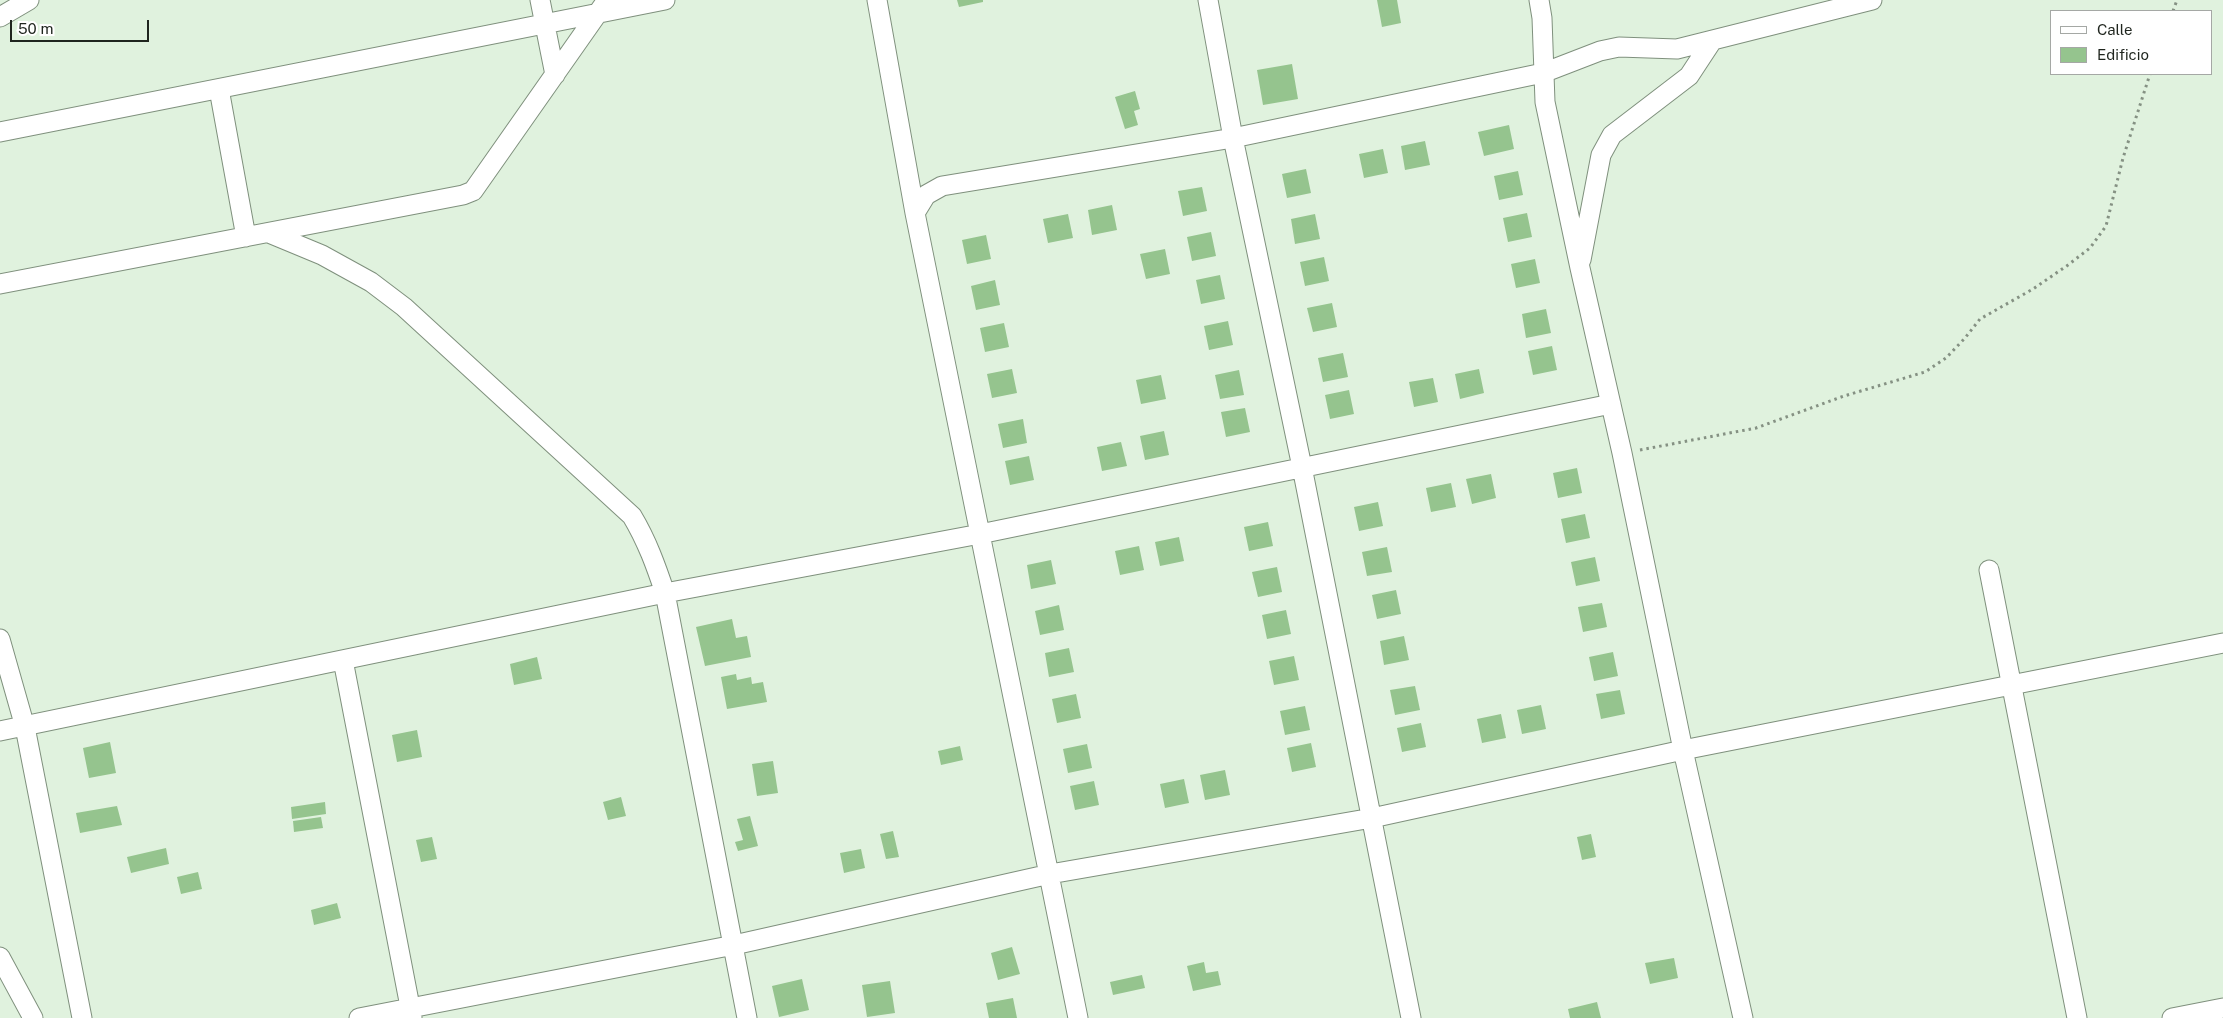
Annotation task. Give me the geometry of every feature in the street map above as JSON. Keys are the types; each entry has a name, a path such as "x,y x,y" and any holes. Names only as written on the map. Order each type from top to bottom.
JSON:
{"street":[{"path":"0,16 29,0"},
{"path":"540,0 555,75"},
{"path":"0,132 545,24 602,7 665,0"},
{"path":"877,0 915,213 1078,1018"},
{"path":"1208,0 1411,1018"},
{"path":"1539,0 1542,18 1545,102 1622,453 1683,750 1743,1018"},
{"path":"915,213 926,195 942,186 1234,138 1543,73 1619,47 1678,49 1872,0"},
{"path":"0,284 463,195 473,191 602,7"},
{"path":"1580,268 1601,155 1612,135 1689,76 1712,41"},
{"path":"219,89 246,237"},
{"path":"269,232 322,255 371,282 404,307 632,516 651,552 665,593 747,1018"},
{"path":"0,731 665,593 980,534 1611,404"},
{"path":"1989,570 2077,1018"},
{"path":"0,639 24,727 82,1018"},
{"path":"359,1018 411,1012 734,945 1050,874 1372,818 1683,750 2223,643"},
{"path":"343,660 411,1012"},
{"path":"0,957 33,1018"},
{"path":"2172,1018 2223,1008"}],"path":[{"path":"1622,453 1756,428 1844,396 1925,372 1946,358 1980,319 2033,289 2068,265 2090,248 2106,226 2123,158 2150,75"}],"building":[{"path":"957,0 983,0 983,2 959,7"},
{"path":"1377,0 1397,0 1401,23 1382,27"},
{"path":"1292,64 1298,99 1263,105 1257,70"},
{"path":"1135,91 1140,109 1134,111 1138,125 1125,129 1115,97"},
{"path":"1509,125 1514,149 1484,156 1478,132"},
{"path":"1425,141 1430,165 1405,170 1401,146"},
{"path":"1383,149 1388,173 1364,178 1359,154"},
{"path":"1306,169 1311,193 1287,198 1282,174"},
{"path":"1518,171 1523,195 1499,200 1494,176"},
{"path":"1202,187 1207,211 1183,216 1178,191"},
{"path":"1112,205 1117,230 1092,235 1088,210"},
{"path":"1527,213 1532,237 1508,242 1503,218"},
{"path":"1068,214 1073,238 1048,243 1043,219"},
{"path":"1315,214 1320,239 1295,244 1291,219"},
{"path":"1211,232 1216,256 1192,261 1187,237"},
{"path":"986,235 991,259 967,264 962,240"},
{"path":"1165,249 1170,274 1146,279 1140,254"},
{"path":"1324,257 1329,281 1305,286 1300,262"},
{"path":"1535,259 1540,283 1516,288 1511,264"},
{"path":"1220,275 1225,299 1201,304 1196,280"},
{"path":"995,280 1000,305 976,310 971,286"},
{"path":"1332,303 1337,327 1313,332 1307,308"},
{"path":"1546,309 1551,333 1526,338 1522,314"},
{"path":"1228,321 1233,345 1209,350 1204,326"},
{"path":"1004,323 1009,347 985,352 980,328"},
{"path":"1552,346 1557,370 1533,375 1528,351"},
{"path":"1343,353 1348,377 1323,382 1318,358"},
{"path":"1012,369 1017,393 992,398 987,374"},
{"path":"1479,369 1484,393 1460,399 1455,374"},
{"path":"1239,370 1244,395 1220,399 1215,375"},
{"path":"1161,375 1166,399 1141,404 1136,380"},
{"path":"1433,378 1438,402 1414,407 1409,382"},
{"path":"1349,390 1354,414 1330,419 1325,395"},
{"path":"1245,408 1250,432 1226,437 1221,412"},
{"path":"1023,419 1027,443 1003,448 998,424"},
{"path":"1164,431 1169,455 1145,460 1140,436"},
{"path":"1121,442 1127,466 1102,471 1097,447"},
{"path":"1029,456 1034,480 1010,485 1005,461"},
{"path":"1577,468 1582,493 1558,498 1553,473"},
{"path":"1491,474 1496,498 1472,504 1466,479"},
{"path":"1451,483 1456,507 1431,512 1426,488"},
{"path":"1378,502 1383,526 1359,531 1354,507"},
{"path":"1585,514 1590,538 1566,543 1561,519"},
{"path":"1268,522 1273,546 1249,551 1244,527"},
{"path":"1179,537 1184,561 1160,566 1155,542"},
{"path":"1139,546 1144,570 1120,575 1115,551"},
{"path":"1387,547 1392,572 1367,576 1362,552"},
{"path":"1595,557 1600,581 1576,586 1571,562"},
{"path":"1051,560 1056,584 1031,589 1027,565"},
{"path":"1277,567 1282,592 1258,597 1252,572"},
{"path":"1396,590 1401,614 1377,619 1372,595"},
{"path":"1602,603 1607,627 1583,632 1578,607"},
{"path":"1059,605 1064,630 1040,635 1035,611"},
{"path":"1286,610 1291,634 1267,639 1262,615"},
{"path":"732,619 736,638 747,636 751,657 705,666 696,627"},
{"path":"1404,636 1409,660 1384,665 1380,641"},
{"path":"1069,648 1074,672 1049,677 1045,653"},
{"path":"1613,652 1618,676 1594,681 1589,657"},
{"path":"1294,656 1299,680 1274,685 1269,661"},
{"path":"537,657 542,679 514,685 510,664"},
{"path":"736,674 737,680 751,677 752,684 763,682 767,702 727,709 721,677"},
{"path":"1415,686 1420,710 1395,715 1390,690"},
{"path":"1620,690 1625,714 1601,719 1596,694"},
{"path":"1076,694 1081,718 1057,723 1052,699"},
{"path":"1541,705 1546,729 1522,734 1517,710"},
{"path":"1305,706 1310,730 1285,735 1280,711"},
{"path":"1501,714 1506,738 1482,743 1477,719"},
{"path":"1421,723 1426,747 1402,752 1397,728"},
{"path":"417,730 422,757 397,762 392,735"},
{"path":"110,742 116,773 89,778 83,748"},
{"path":"1311,743 1316,767 1292,772 1287,748"},
{"path":"1087,744 1092,768 1068,773 1063,749"},
{"path":"960,746 963,760 941,765 938,751"},
{"path":"773,761 778,793 757,796 752,764"},
{"path":"1225,770 1230,795 1205,800 1200,775"},
{"path":"1184,779 1189,803 1165,808 1160,784"},
{"path":"1094,781 1099,805 1075,810 1070,786"},
{"path":"621,797 626,816 608,820 603,802"},
{"path":"325,802 326,814 292,819 291,807"},
{"path":"117,806 122,825 80,833 76,813"},
{"path":"750,816 758,846 738,851 735,842 743,840 737,819"},
{"path":"321,817 323,828 294,832 293,821"},
{"path":"893,831 899,857 886,859 880,834"},
{"path":"1591,834 1596,857 1582,860 1577,837"},
{"path":"432,837 437,859 421,862 416,840"},
{"path":"166,848 169,864 131,873 127,857"},
{"path":"861,849 865,868 844,873 840,853"},
{"path":"198,872 202,889 181,894 177,877"},
{"path":"337,903 341,918 314,925 311,910"},
{"path":"1012,947 1020,974 998,980 991,953"},
{"path":"1674,958 1678,978 1650,984 1645,963"},
{"path":"1204,962 1206,973 1218,971 1221,985 1193,991 1187,966"},
{"path":"1142,975 1145,988 1113,995 1110,982"},
{"path":"802,979 809,1010 779,1017 772,986"},
{"path":"890,981 895,1013 867,1017 862,985"},
{"path":"1013,998 1017,1018 989,1018 986,1003"},
{"path":"1597,1002 1601,1018 1570,1018 1568,1009"}]}
